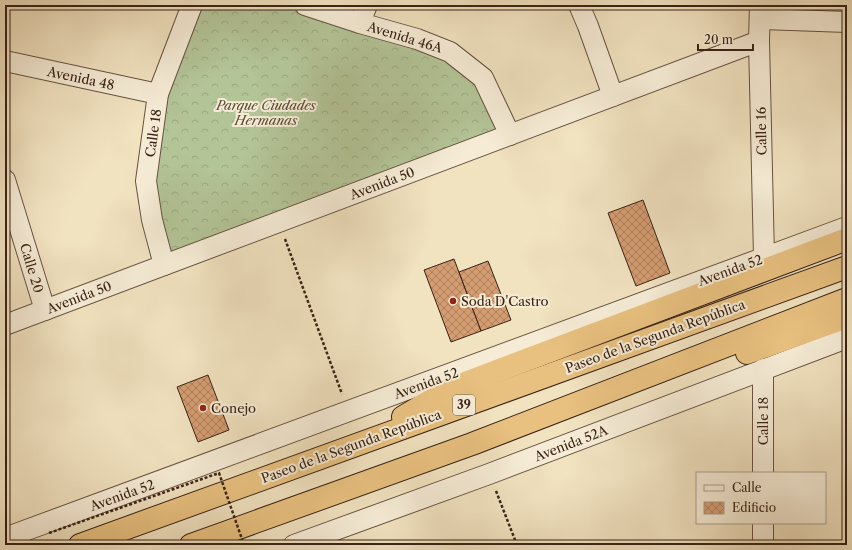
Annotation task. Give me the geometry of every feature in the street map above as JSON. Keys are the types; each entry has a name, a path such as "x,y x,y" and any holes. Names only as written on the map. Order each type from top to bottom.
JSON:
{"highway":[{"path":"358,444 452,388 847,238"},
{"name":"Paseo de la Segunda República","path":"80,545 847,267"},
{"path":"191,545 472,444 847,299"},
{"path":"472,444 619,398 847,317"}],"street":[{"name":"Calle 18","path":"164,265 152,220 146,181 158,94 192,5"},
{"name":"Avenida 46A","path":"305,5 360,23 417,39 450,52 483,78 510,135"},
{"path":"360,23 367,5"},
{"path":"578,5 588,26 613,96"},
{"path":"760,12 847,22"},
{"name":"Calle 16","path":"760,12 759,41 764,257"},
{"name":"Avenida 50","path":"5,325 759,41"},
{"name":"Avenida 48","path":"5,62 158,94"},
{"name":"Calle 20","path":"5,180 45,310"},
{"name":"Avenida 52","path":"5,538 847,227"},
{"name":"Avenida 52A","path":"294,545 489,474 847,338"},
{"name":"Calle 18","path":"763,369 763,472"},
{"path":"763,524 763,545"}],"path":[{"path":"279,222 348,412"},
{"path":"49,533 219,473 244,545"},
{"path":"489,474 517,545"}],"green space":[{"name":"Parque Ciudades Hermanas","path":"192,5 305,5 417,39 483,78 510,135 164,265 152,220 158,94"}],"building":[{"path":"643,200 670,273 636,286 608,213"},
{"name":"Soda D'Castro","path":"454,259 481,331 451,342 424,270"},
{"path":"488,261 511,320 481,331 459,272"},
{"name":"Conejo","path":"208,375 229,430 198,442 177,387"}],"place":[{"name":"Soda D'Castro","path":"453,301"},
{"name":"Conejo","path":"203,408"}]}
